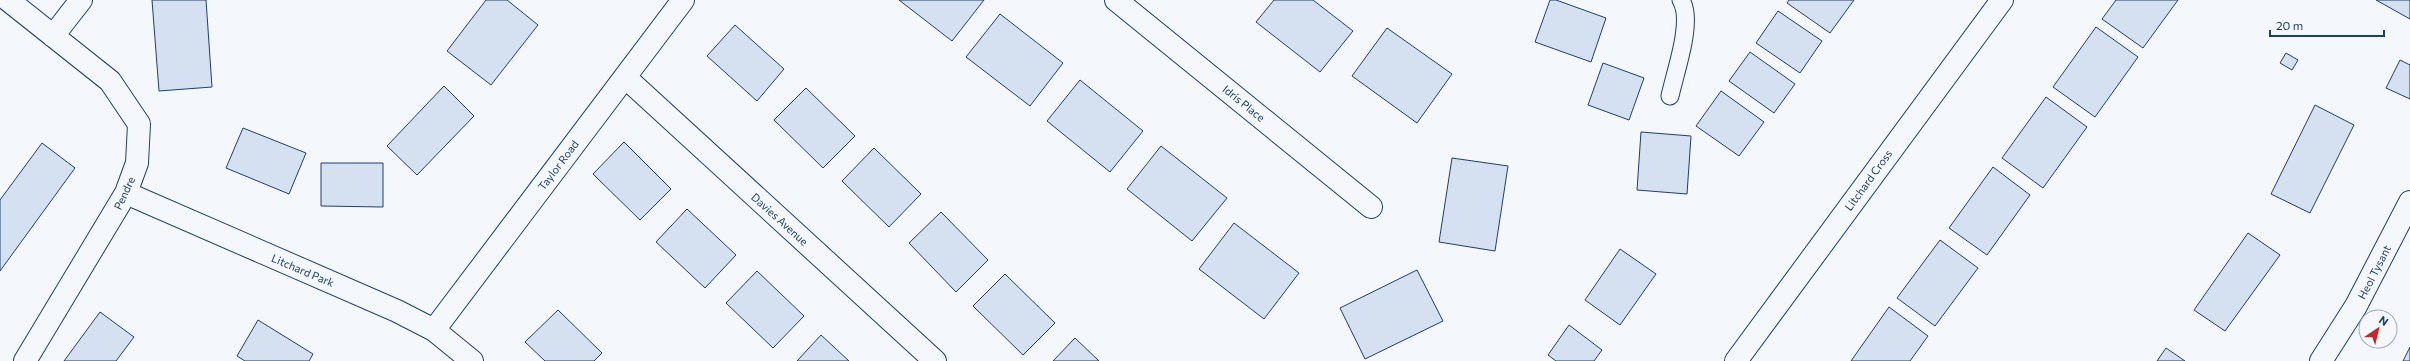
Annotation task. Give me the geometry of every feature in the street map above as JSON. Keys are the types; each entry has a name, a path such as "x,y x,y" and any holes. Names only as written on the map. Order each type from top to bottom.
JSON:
{"street":[{"name":"Pendre","path":"8,0 110,81 139,124 137,163 126,193 24,361"},
{"path":"53,36 81,0"},
{"name":"Taylor Road","path":"434,330 683,0"},
{"name":"Idris Place","path":"1116,0 1371,206"},
{"name":"Litchard Cross","path":"1736,361 2002,0"},
{"name":"Davies Avenue","path":"625,77 935,361"},
{"name":"Litchard Park","path":"126,193 397,311 434,330 472,361"},
{"name":"Heol Tysant","path":"2321,361 2356,306 2410,202"}],"lane":[{"path":"1670,96 1684,33 1686,8 1681,0"}],"building":[{"path":"152,0 206,0 212,87 159,91"},
{"path":"486,0 507,0 538,25 491,85 447,51"},
{"path":"899,0 984,0 952,41"},
{"path":"1274,0 1313,0 1353,31 1320,72 1256,22"},
{"path":"1550,0 1556,0 1606,18 1591,62 1535,42"},
{"path":"1789,0 1854,0 1830,33 1787,3"},
{"path":"2116,0 2178,0 2143,48 2102,19"},
{"path":"2376,0 2410,0 2410,19"},
{"path":"1778,11 1822,41 1800,73 1756,43"},
{"path":"1000,14 1063,63 1030,106 966,57"},
{"path":"735,25 784,69 757,101 707,56"},
{"path":"2096,27 2138,57 2095,117 2053,87"},
{"path":"1387,28 1452,74 1417,123 1352,76"},
{"path":"1750,52 1795,84 1774,113 1729,81"},
{"path":"2286,53 2298,60 2292,70 2280,63"},
{"path":"2400,60 2410,65 2410,99 2386,88"},
{"path":"1603,63 1644,78 1629,120 1588,105"},
{"path":"1080,80 1143,131 1110,172 1047,121"},
{"path":"444,86 474,116 417,175 387,146"},
{"path":"806,88 855,136 823,168 774,120"},
{"path":"1721,91 1764,122 1739,156 1696,126"},
{"path":"2046,97 2087,127 2043,188 2002,158"},
{"path":"2315,105 2354,125 2310,213 2271,194"},
{"path":"243,128 306,153 289,194 226,168"},
{"path":"1641,132 1691,136 1687,194 1637,190"},
{"path":"624,142 671,189 640,220 593,174"},
{"path":"42,143 75,168 0,271 0,200"},
{"path":"1161,146 1227,198 1192,241 1127,189"},
{"path":"874,148 921,194 889,227 842,181"},
{"path":"1452,158 1508,166 1495,251 1439,242"},
{"path":"321,163 383,163 383,207 321,206"},
{"path":"1993,167 2030,195 1987,255 1949,228"},
{"path":"687,209 736,255 705,288 656,242"},
{"path":"941,212 988,260 956,292 909,243"},
{"path":"1234,223 1299,273 1264,319 1199,269"},
{"path":"2248,233 2280,255 2225,331 2194,310"},
{"path":"1940,240 1978,268 1935,326 1897,298"},
{"path":"1620,249 1656,274 1620,325 1585,300"},
{"path":"1417,270 1443,321 1365,359 1340,308"},
{"path":"757,271 804,316 773,348 726,303"},
{"path":"1005,274 1055,323 1023,355 973,306"},
{"path":"1889,307 1928,336 1910,361 1851,361"},
{"path":"558,310 602,353 594,361 545,361 525,342"},
{"path":"100,312 134,337 116,361 64,361"},
{"path":"258,320 313,354 309,361 245,361 237,356"},
{"path":"1569,325 1602,350 1594,361 1556,361 1548,355"},
{"path":"821,335 849,361 797,361"},
{"path":"1075,338 1099,361 1053,361"},
{"path":"2410,347 2410,361 2403,361"},
{"path":"2166,348 2185,361 2157,361"}]}
